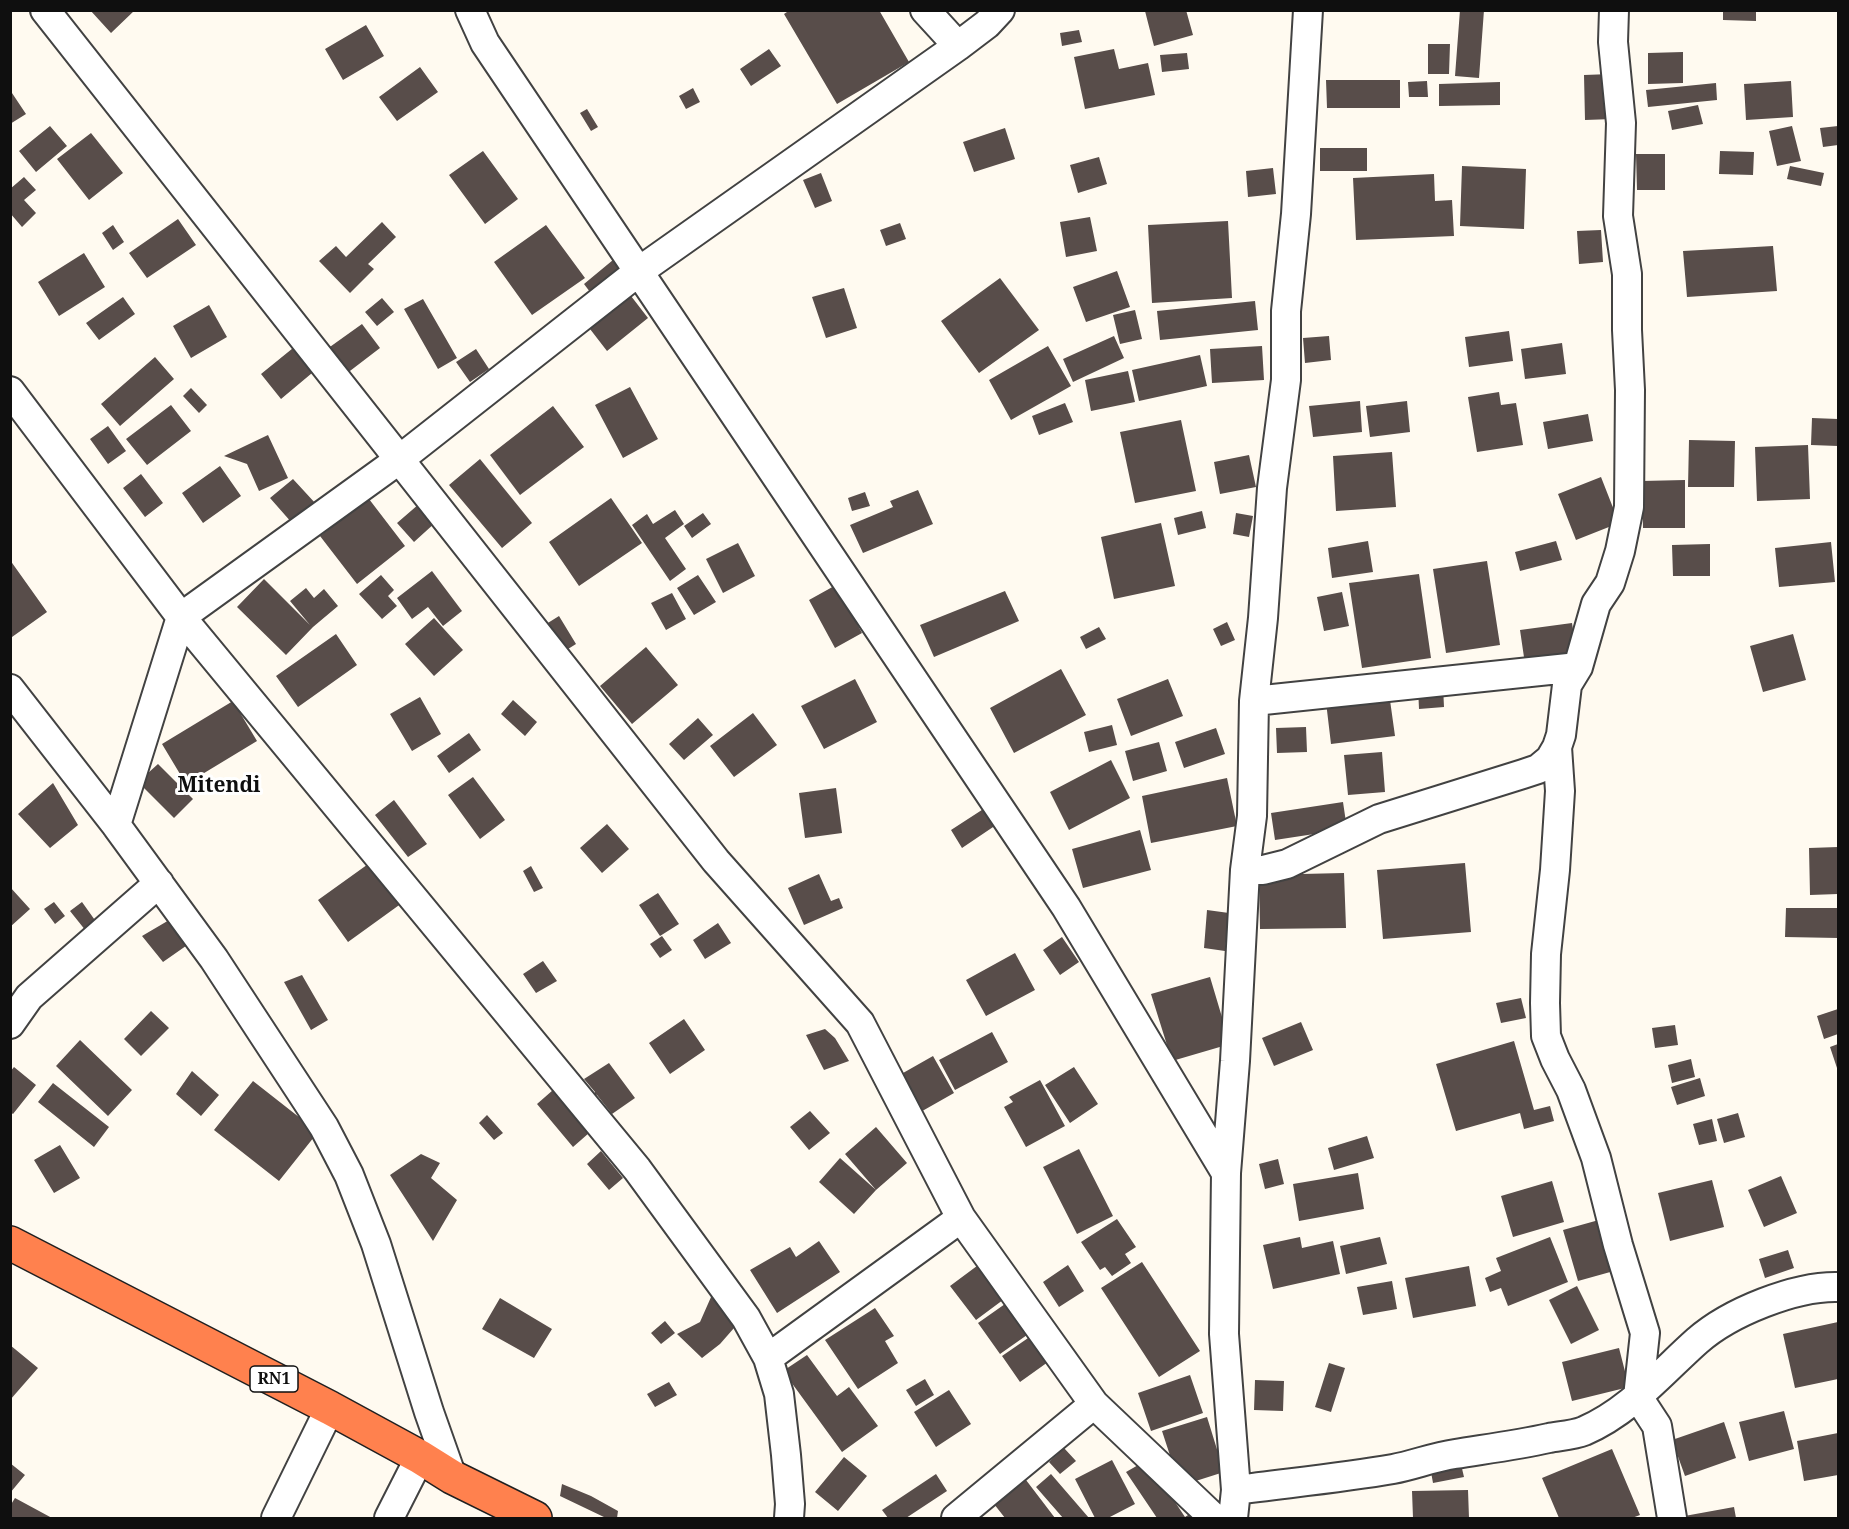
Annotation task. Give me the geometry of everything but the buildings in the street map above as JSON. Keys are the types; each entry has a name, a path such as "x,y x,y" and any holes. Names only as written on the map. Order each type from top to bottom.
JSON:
{"highway":[{"name":"RN1","path":"10,1243 330,1408 452,1477 535,1518"}],"street":[{"path":"45,10 716,861 860,1023 961,1218 1094,1404 1214,1518"},
{"path":"470,10 485,43 1066,907 1226,1173"},
{"path":"925,10 958,46"},
{"path":"116,825 181,616 400,459 638,272 958,46 987,24 1000,10"},
{"path":"1233,1518 1236,1490 1224,1334 1226,1173 1235,1061 1245,870 1252,816 1254,701 1263,618 1272,488 1286,380 1286,311 1297,202 1308,10"},
{"path":"1245,870 1263,870 1287,864 1379,819 1538,769 1550,759 1557,747 1561,735 1567,685 1578,667 1596,603 1610,583 1620,551 1629,507 1630,390 1627,274 1618,216 1621,123 1613,42 1614,10"},
{"path":"10,391 181,616 637,1169 746,1318 768,1358 780,1404 790,1504 789,1518"},
{"path":"1254,701 1578,667"},
{"path":"10,689 159,883 220,969 324,1127 349,1175 376,1244 452,1477"},
{"path":"1557,747 1560,791 1546,954 1546,1036 1571,1090 1596,1158 1618,1245 1645,1333 1638,1397 1657,1426 1672,1518"},
{"path":"10,1024 29,997 159,883"},
{"path":"768,1358 961,1218"},
{"path":"1236,1490 1395,1469 1433,1457 1582,1432 1613,1415 1638,1397 1699,1339 1719,1325 1758,1305 1797,1291 1823,1286 1839,1287"},
{"path":"956,1518 1094,1404"},
{"path":"276,1518 330,1408"},
{"path":"389,1518 420,1457"}],"district":[{"name":"Mitendi","path":"219,786"}]}
